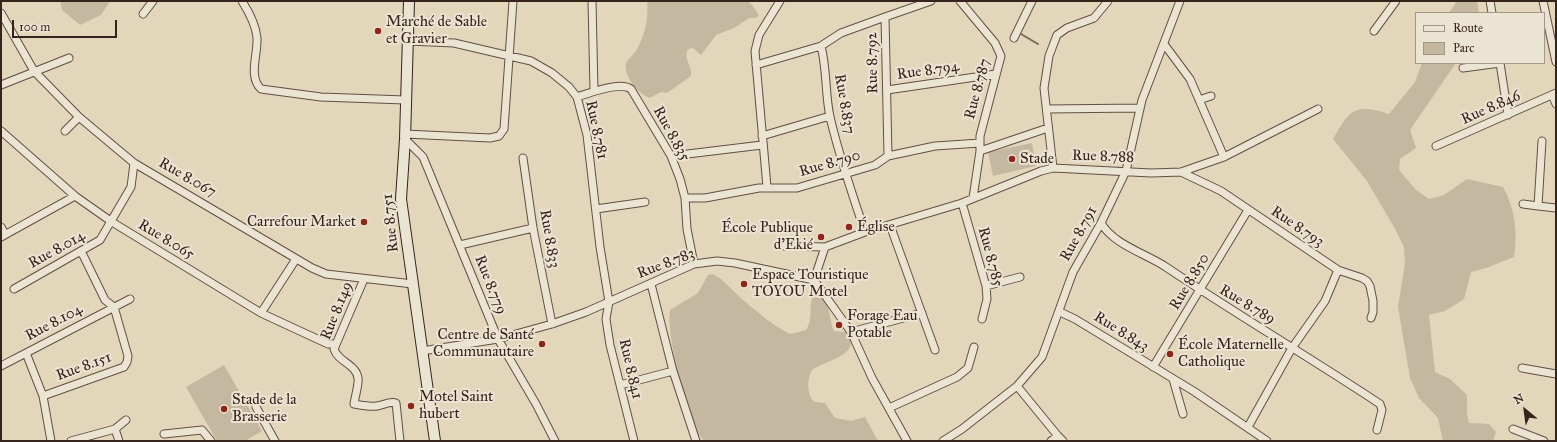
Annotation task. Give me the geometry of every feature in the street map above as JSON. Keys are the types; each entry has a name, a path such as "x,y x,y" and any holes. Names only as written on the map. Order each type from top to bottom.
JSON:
{"main road":[{"name":"Rue 8.751","path":"409,1 405,137 401,199 435,441"}],"street":[{"path":"143,14 153,1"},
{"path":"242,1 254,24 257,37 254,70 256,82 260,89 321,97 405,100"},
{"path":"405,137 490,138 500,136 504,129 513,1"},
{"path":"577,97 594,91 592,1"},
{"path":"767,187 762,145 755,51 759,35 780,1"},
{"name":"Rue 8.792","path":"888,156 885,17 931,1"},
{"name":"Rue 8.787","path":"960,1 995,43 1000,53 996,74 984,116 973,198"},
{"path":"1014,38 1032,1"},
{"path":"1053,168 1044,88 1049,56 1057,35 1067,28 1094,18 1108,1"},
{"name":"Rue 8.791","path":"943,441 962,429 1017,386 1042,357 1060,312 1065,292 1073,272 1102,223 1126,171 1140,108 1180,1"},
{"path":"1374,31 1396,1"},
{"path":"1490,1 1492,12"},
{"path":"1544,1 1556,62"},
{"name":"Rue 8.067","path":"1,13 34,71 79,117 134,163 296,259 326,274 413,284"},
{"path":"756,64 821,46 842,33 885,17"},
{"name":"Rue 8.781","path":"408,41 454,43 481,48 531,61 552,73 569,87 577,97 588,135 596,209 609,302"},
{"path":"1164,44 1190,79 1224,157"},
{"name":"Rue 8.837","path":"821,46 824,57 830,116 846,174 865,232"},
{"path":"1,85 69,58"},
{"path":"1463,68 1493,64"},
{"path":"1500,64 1508,115"},
{"name":"Rue 8.794","path":"887,90 996,74"},
{"name":"Rue 8.835","path":"594,91 620,86 626,86 630,89 671,156 685,198 687,229 694,264"},
{"path":"1554,94 1556,104"},
{"name":"Rue 8.846","path":"1436,146 1554,94"},
{"path":"1199,100 1211,96"},
{"path":"1047,109 1140,108"},
{"name":"Rue 8.788","path":"825,247 865,232 962,203 1041,171 1053,168 1181,172 1224,157 1318,109"},
{"path":"762,136 830,116"},
{"path":"65,132 79,117"},
{"path":"980,152 1048,128"},
{"name":"Rue 8.065","path":"1,131 75,196 112,222 261,313 328,344 335,344"},
{"name":"Rue 8.779","path":"405,137 423,156 498,339 536,404 555,441"},
{"path":"1538,206 1542,141"},
{"name":"Rue 8.790","path":"685,198 705,198 767,187 797,188 875,165 888,156 935,146 980,143"},
{"path":"671,156 762,145"},
{"name":"Rue 8.833","path":"523,158 533,228 552,324"},
{"name":"Rue 8.014","path":"14,289 100,240 112,222 131,187 134,163"},
{"name":"Rue 8.793","path":"1181,172 1216,187 1338,270 1367,281 1370,286 1373,301 1374,312 1371,318"},
{"path":"1,227 3,236 75,196"},
{"path":"596,209 645,202"},
{"name":"Rue 8.785","path":"962,203 986,286 987,299 982,319"},
{"path":"1523,204 1556,208"},
{"name":"Rue 8.850","path":"1153,366 1248,210"},
{"name":"Rue 8.789","path":"1102,223 1117,240 1165,266 1200,291 1380,404 1382,410 1377,430"},
{"path":"890,225 935,350"},
{"path":"460,245 533,228"},
{"path":"784,246 825,247 814,280 851,332 907,441"},
{"name":"Rue 8.151","path":"51,441 43,396 124,367 128,356 114,307 105,300 83,255 80,252"},
{"path":"261,313 296,259"},
{"name":"Rue 8.783","path":"422,351 498,339 552,324 609,302 694,264 717,261 735,263 814,280"},
{"path":"1248,427 1292,348 1325,300 1338,270"},
{"path":"986,286 1020,277"},
{"name":"Rue 8.149","path":"364,278 334,349 337,355 356,370 358,377 354,404 379,406 385,403 396,403 400,441"},
{"path":"651,284 673,371 696,441"},
{"name":"Rue 8.104","path":"43,396 26,353 130,299"},
{"name":"Rue 8.841","path":"609,302 606,319 634,441"},
{"name":"Rue 8.843","path":"1060,312 1075,319 1153,366 1248,427 1258,439 1267,441"},
{"path":"851,332 922,313"},
{"path":"889,408 957,377 968,368 974,347"},
{"path":"1,366 26,353"},
{"path":"1522,368 1556,374"},
{"path":"620,385 673,371"},
{"path":"1173,379 1183,414"},
{"path":"1017,386 1060,438 1052,441"},
{"path":"256,407 275,441"},
{"path":"71,441 115,429 126,420"},
{"path":"115,429 119,441"},
{"path":"164,434 202,430 211,441"},
{"path":"1513,430 1544,441"}],"green space":[{"path":"60,1 110,1 101,15 80,25 62,10"},
{"path":"647,1 748,1 754,7 759,16 756,18 749,18 734,28 716,35 701,55 693,48 688,49 687,60 691,69 691,76 667,93 661,92 650,98 645,96 637,89 627,74 626,69 626,64 640,44 644,32 647,20"},
{"path":"1457,1 1477,1 1479,12 1450,12"},
{"path":"1422,64 1455,64 1410,130 1416,148 1400,159 1399,170 1416,190 1429,199 1444,195 1467,179 1503,187 1513,212 1516,239 1514,257 1471,272 1464,299 1445,311 1429,315 1435,372 1450,379 1467,395 1467,413 1469,423 1489,424 1496,432 1493,441 1443,441 1438,418 1419,398 1410,378 1398,307 1405,263 1404,247 1367,181 1333,139 1349,115 1360,109 1368,109 1389,114 1415,82"},
{"name":"Stade","path":"1032,143 1036,166 993,176 988,152"},
{"path":"713,274 721,279 739,297 766,319 785,332 791,334 806,330 810,318 812,298 816,296 825,302 834,331 845,332 850,339 851,346 841,356 812,370 808,382 810,395 815,402 825,403 835,418 851,421 865,417 878,441 704,441 693,425 685,402 673,350 669,320 670,310 698,293 708,275"},
{"name":"Stade de la Brasserie","path":"224,365 262,431 245,441 217,441 186,387"}],"waterway":[{"path":"1021,34 1038,44"}],"place":[{"name":"Marché de Sable et Gravier","path":"378,31"},
{"name":"Stade","path":"1012,159"},
{"name":"Carrefour Market","path":"364,222"},
{"name":"Église","path":"849,227"},
{"name":"École Publique d'Ekié","path":"821,237"},
{"name":"Espace Touristique TOYOU Motel","path":"744,284"},
{"name":"Forage Eau Potable","path":"839,325"},
{"name":"Centre de Santé Communautaire","path":"542,344"},
{"name":"École Maternelle Catholique","path":"1170,354"},
{"name":"Motel Saint hubert","path":"411,406"},
{"name":"Stade de la Brasserie","path":"224,409"}]}
